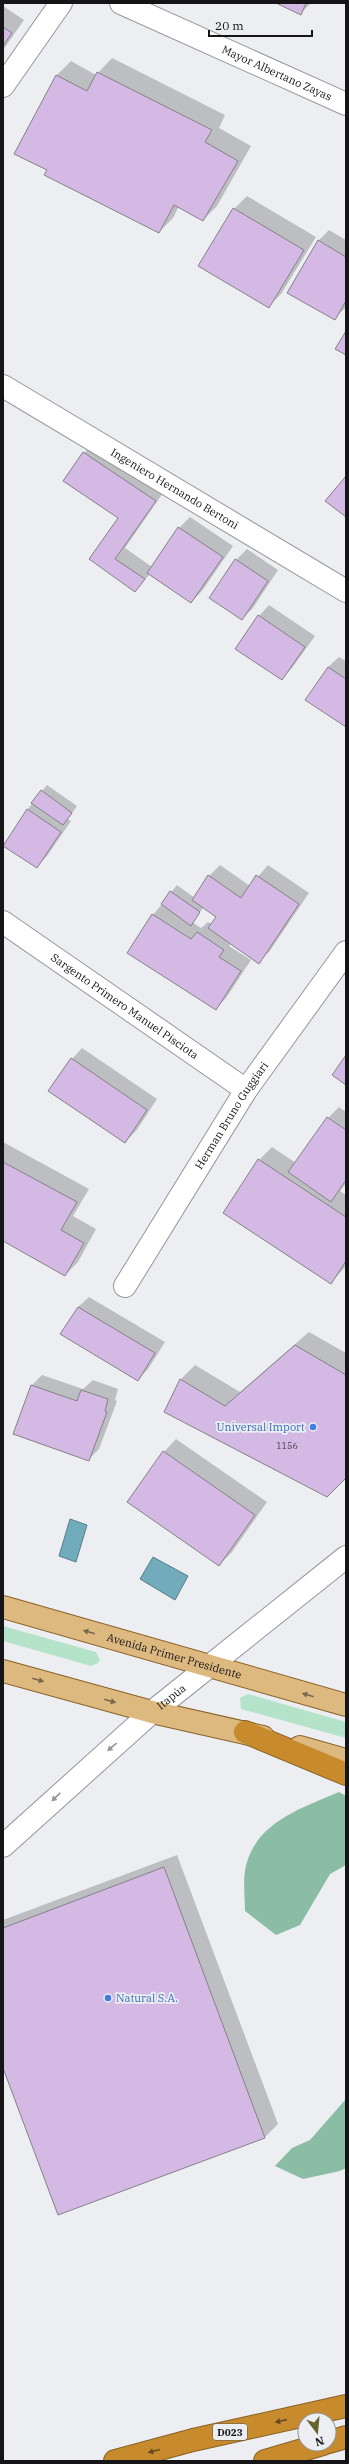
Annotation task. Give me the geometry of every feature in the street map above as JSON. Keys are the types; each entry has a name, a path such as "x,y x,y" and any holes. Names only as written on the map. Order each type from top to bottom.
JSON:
{"highway":[{"path":"245,1732 346,1774"},
{"name":"D023","path":"115,2461 193,2440 346,2406"},
{"path":"265,2461 297,2452"}],"main road":[{"name":"Avenida Primer Presidente","path":"3,1607 346,1705"},
{"path":"3,1671 152,1712 245,1732 346,1760"}],"street":[{"path":"3,86 61,3"},
{"name":"Mayor Albertano Zayas","path":"121,3 346,104"},
{"name":"Ingeniero Hernando Bertoni","path":"3,386 346,591"},
{"name":"Sargento Primero Manuel Pisciota","path":"3,922 246,1090"},
{"name":"Herman Bruno Guggiari","path":"125,1286 246,1090 343,962"},
{"name":"Itapúa","path":"3,1846 152,1712 346,1556"}],"green space":[{"path":"3,1626 96,1652 100,1660 98,1663 91,1666 3,1641"},
{"path":"248,1694 346,1722 346,1738 241,1709 240,1698"},
{"path":"339,1792 346,1796 346,1865 330,1874 300,1925 276,1935 245,1911 244,1876 250,1855 258,1841 268,1829 280,1820 294,1812"},
{"path":"346,2099 346,2168 340,2171 303,2179 275,2166 292,2148 310,2140"}],"water":[{"path":"70,1519 87,1525 76,1562 59,1556"},
{"path":"153,1557 188,1576 175,1600 140,1579"}],"building":[{"path":"276,3 306,3 301,15"},
{"path":"3,27 12,33 3,46"},
{"path":"97,72 212,130 205,142 238,161 203,221 174,205 159,233 44,175 47,170 14,154 56,75 87,91"},
{"path":"233,208 304,250 269,308 198,266"},
{"path":"318,240 346,257 346,301 335,320 287,293"},
{"path":"346,331 346,355 335,349"},
{"path":"83,452 156,501 115,559 145,579 135,592 89,559 118,518 63,481"},
{"path":"346,476 346,517 325,501"},
{"path":"178,527 223,557 191,603 147,573"},
{"path":"235,559 268,581 242,620 209,598"},
{"path":"258,615 305,647 282,680 235,649"},
{"path":"328,667 346,679 346,727 305,700"},
{"path":"41,790 72,813 63,825 31,803"},
{"path":"27,809 61,832 37,868 3,846"},
{"path":"208,875 241,898 256,875 299,904 259,964 208,928 216,917 192,900"},
{"path":"170,891 200,912 191,926 161,904"},
{"path":"152,914 191,939 197,932 224,950 219,957 241,971 216,1010 127,953"},
{"path":"346,1055 346,1085 332,1075"},
{"path":"71,1058 147,1110 125,1143 48,1091"},
{"path":"327,1117 346,1130 346,1180 331,1202 288,1172"},
{"path":"258,1159 346,1217 346,1261 331,1284 223,1213"},
{"path":"3,1162 77,1202 61,1230 84,1243 65,1276 3,1241"},
{"path":"78,1307 155,1353 138,1381 60,1334"},
{"path":"295,1345 346,1375 346,1478 327,1497 164,1412 180,1379 225,1406"},
{"path":"31,1385 77,1401 81,1390 108,1399 105,1411 107,1412 89,1461 13,1434"},
{"path":"163,1451 255,1515 219,1566 127,1502"},
{"name":"Natural S.A.","path":"164,1867 265,2138 58,2215 3,2068 3,1928"}],"place":[{"name":"Universal Import","path":"313,1427"},
{"name":"Natural S.A.","path":"108,1998"}]}
